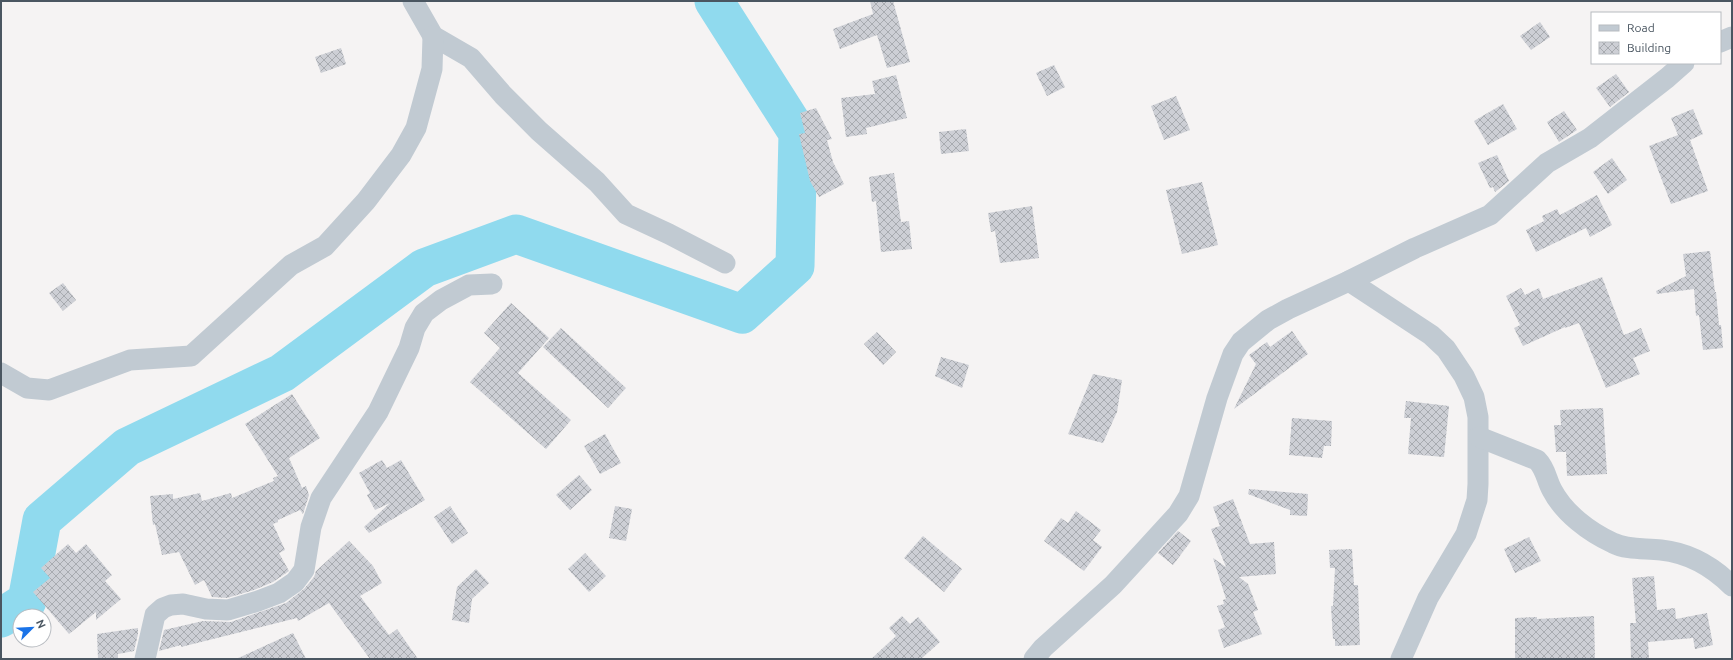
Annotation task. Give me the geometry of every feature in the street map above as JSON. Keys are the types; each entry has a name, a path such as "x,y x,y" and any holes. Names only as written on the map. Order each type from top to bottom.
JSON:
{"street":[{"path":"413,1 433,36 471,58 503,95 539,131 597,182 626,214 669,234 724,263"},
{"path":"1,372 27,388 49,390 130,360 191,356 291,266 325,246 366,201 401,155 416,128 432,69 433,36"},
{"path":"1721,42 1732,37"},
{"path":"1034,659 1043,648 1113,585 1178,514 1189,496 1217,398 1233,354 1241,342 1268,320 1288,309 1415,248 1490,215 1547,162 1590,138 1683,64"},
{"path":"1349,281 1431,335 1446,349 1464,376 1474,397 1478,417 1479,437 1477,500 1466,534 1428,598 1401,659"},
{"path":"145,659 155,615 163,608 171,605 183,604 206,609 228,610 258,602 279,593 295,582 304,570 311,527 321,498 378,412 409,348 415,328 424,313 441,300 469,285 492,284"},
{"path":"1479,437 1537,460 1543,466 1551,488 1558,501 1567,511 1585,526 1613,544 1632,548 1662,550 1697,559 1720,574 1732,586"}],"building":[{"path":"870,1 893,1 910,62 887,68 877,35 840,49 833,29 873,14"},
{"path":"1540,22 1550,37 1531,50 1520,36"},
{"path":"341,48 346,64 321,73 315,57"},
{"path":"1054,65 1065,87 1047,96 1036,73"},
{"path":"1616,74 1629,92 1610,107 1596,88"},
{"path":"896,75 907,118 866,128 867,134 846,137 841,98 875,94 872,81"},
{"path":"1176,96 1190,130 1164,140 1151,106"},
{"path":"1503,104 1517,129 1488,145 1474,121"},
{"path":"816,108 832,139 827,140 833,162 844,184 819,197 810,181 799,134 805,133 800,113"},
{"path":"1693,109 1703,134 1690,140 1708,191 1671,204 1649,146 1678,135 1671,118"},
{"path":"1564,111 1577,130 1559,142 1547,122"},
{"path":"966,129 969,151 941,154 939,132"},
{"path":"1497,155 1509,181 1495,192 1493,187 1490,188 1478,163"},
{"path":"1612,158 1627,180 1608,194 1593,172"},
{"path":"894,173 901,222 909,221 912,249 881,252 876,201 872,202 869,177"},
{"path":"1202,182 1218,245 1182,254 1166,190"},
{"path":"1597,195 1612,225 1590,237 1586,228 1536,252 1526,230 1544,221 1542,216 1557,209 1560,215"},
{"path":"1032,206 1039,258 1000,263 995,231 991,232 988,213"},
{"path":"1710,251 1723,348 1703,350 1699,315 1696,316 1694,289 1657,294 1656,291 1686,276 1683,254"},
{"path":"1602,277 1624,335 1641,328 1650,351 1633,358 1640,374 1606,388 1579,323 1565,327 1523,346 1514,328 1520,325 1506,296 1521,288 1525,295 1539,288 1543,299"},
{"path":"63,283 76,300 63,311 49,293"},
{"path":"511,303 549,338 518,373 571,420 546,449 470,382 500,348 484,333"},
{"path":"561,328 626,388 608,408 543,347"},
{"path":"1292,331 1308,354 1234,409 1256,364 1249,355 1267,342 1270,347"},
{"path":"877,332 896,352 883,365 864,344"},
{"path":"941,357 969,365 962,388 935,376"},
{"path":"1093,374 1122,380 1117,412 1103,443 1068,434"},
{"path":"292,394 320,438 289,458 302,488 306,486 309,495 303,514 300,510 278,520 278,522 273,524 285,550 279,553 289,571 273,582 254,590 227,598 212,597 204,580 195,585 179,552 162,555 155,524 153,525 150,496 173,494 173,499 200,493 202,501 231,493 232,498 274,481 273,478 278,476 245,424"},
{"path":"1406,401 1449,406 1444,457 1408,454 1411,418 1404,418"},
{"path":"1603,408 1607,474 1567,476 1566,452 1556,452 1554,425 1561,425 1560,410"},
{"path":"1292,418 1332,421 1331,446 1324,446 1322,458 1289,455"},
{"path":"605,434 621,463 600,474 584,446"},
{"path":"382,460 387,468 401,460 425,500 369,533 364,527 390,503 375,510 367,495 370,493 359,473"},
{"path":"579,475 592,490 570,510 556,495"},
{"path":"1249,489 1308,494 1307,516 1290,515 1290,510 1248,494"},
{"path":"1233,499 1250,544 1274,542 1276,574 1239,577 1248,584 1258,610 1253,612 1262,634 1224,648 1218,630 1225,627 1217,606 1224,604 1223,600 1226,599 1213,558 1226,567 1211,529 1220,526 1213,507"},
{"path":"450,506 468,533 452,544 434,517"},
{"path":"615,506 632,509 626,541 609,538"},
{"path":"1076,511 1101,530 1093,540 1102,547 1084,571 1044,541 1061,518 1068,523"},
{"path":"1178,531 1191,541 1173,565 1158,553"},
{"path":"923,536 962,569 944,592 904,558"},
{"path":"1529,537 1541,561 1515,573 1504,549"},
{"path":"349,541 373,566 382,583 360,596 389,635 397,629 418,659 370,659 329,603 298,621 297,618 181,647 181,645 159,651 164,630 203,621 231,622 286,603 304,589 314,577 316,571"},
{"path":"68,544 76,553 86,544 112,575 105,581 121,599 96,620 96,612 69,634 52,614 52,608 47,608 33,592 50,578 41,568"},
{"path":"1352,549 1354,585 1358,585 1360,645 1335,646 1335,639 1333,639 1331,606 1333,606 1335,568 1330,568 1329,550"},
{"path":"585,553 606,576 589,592 568,569"},
{"path":"476,569 489,583 472,599 469,623 452,620 457,587"},
{"path":"1654,576 1657,610 1675,608 1676,619 1707,613 1713,645 1695,649 1693,638 1648,642 1649,659 1631,659 1630,623 1636,623 1632,578"},
{"path":"902,616 910,624 918,617 940,642 921,659 871,659 896,636 889,628"},
{"path":"1594,616 1595,659 1515,659 1515,618 1537,617 1537,619"},
{"path":"138,628 134,651 118,654 118,659 98,659 97,634"},
{"path":"293,633 306,659 236,659"}],"waterway":[{"path":"1,618 27,601 42,520 127,447 282,373 424,268 516,234 742,314 795,266 798,133 714,1"}]}
